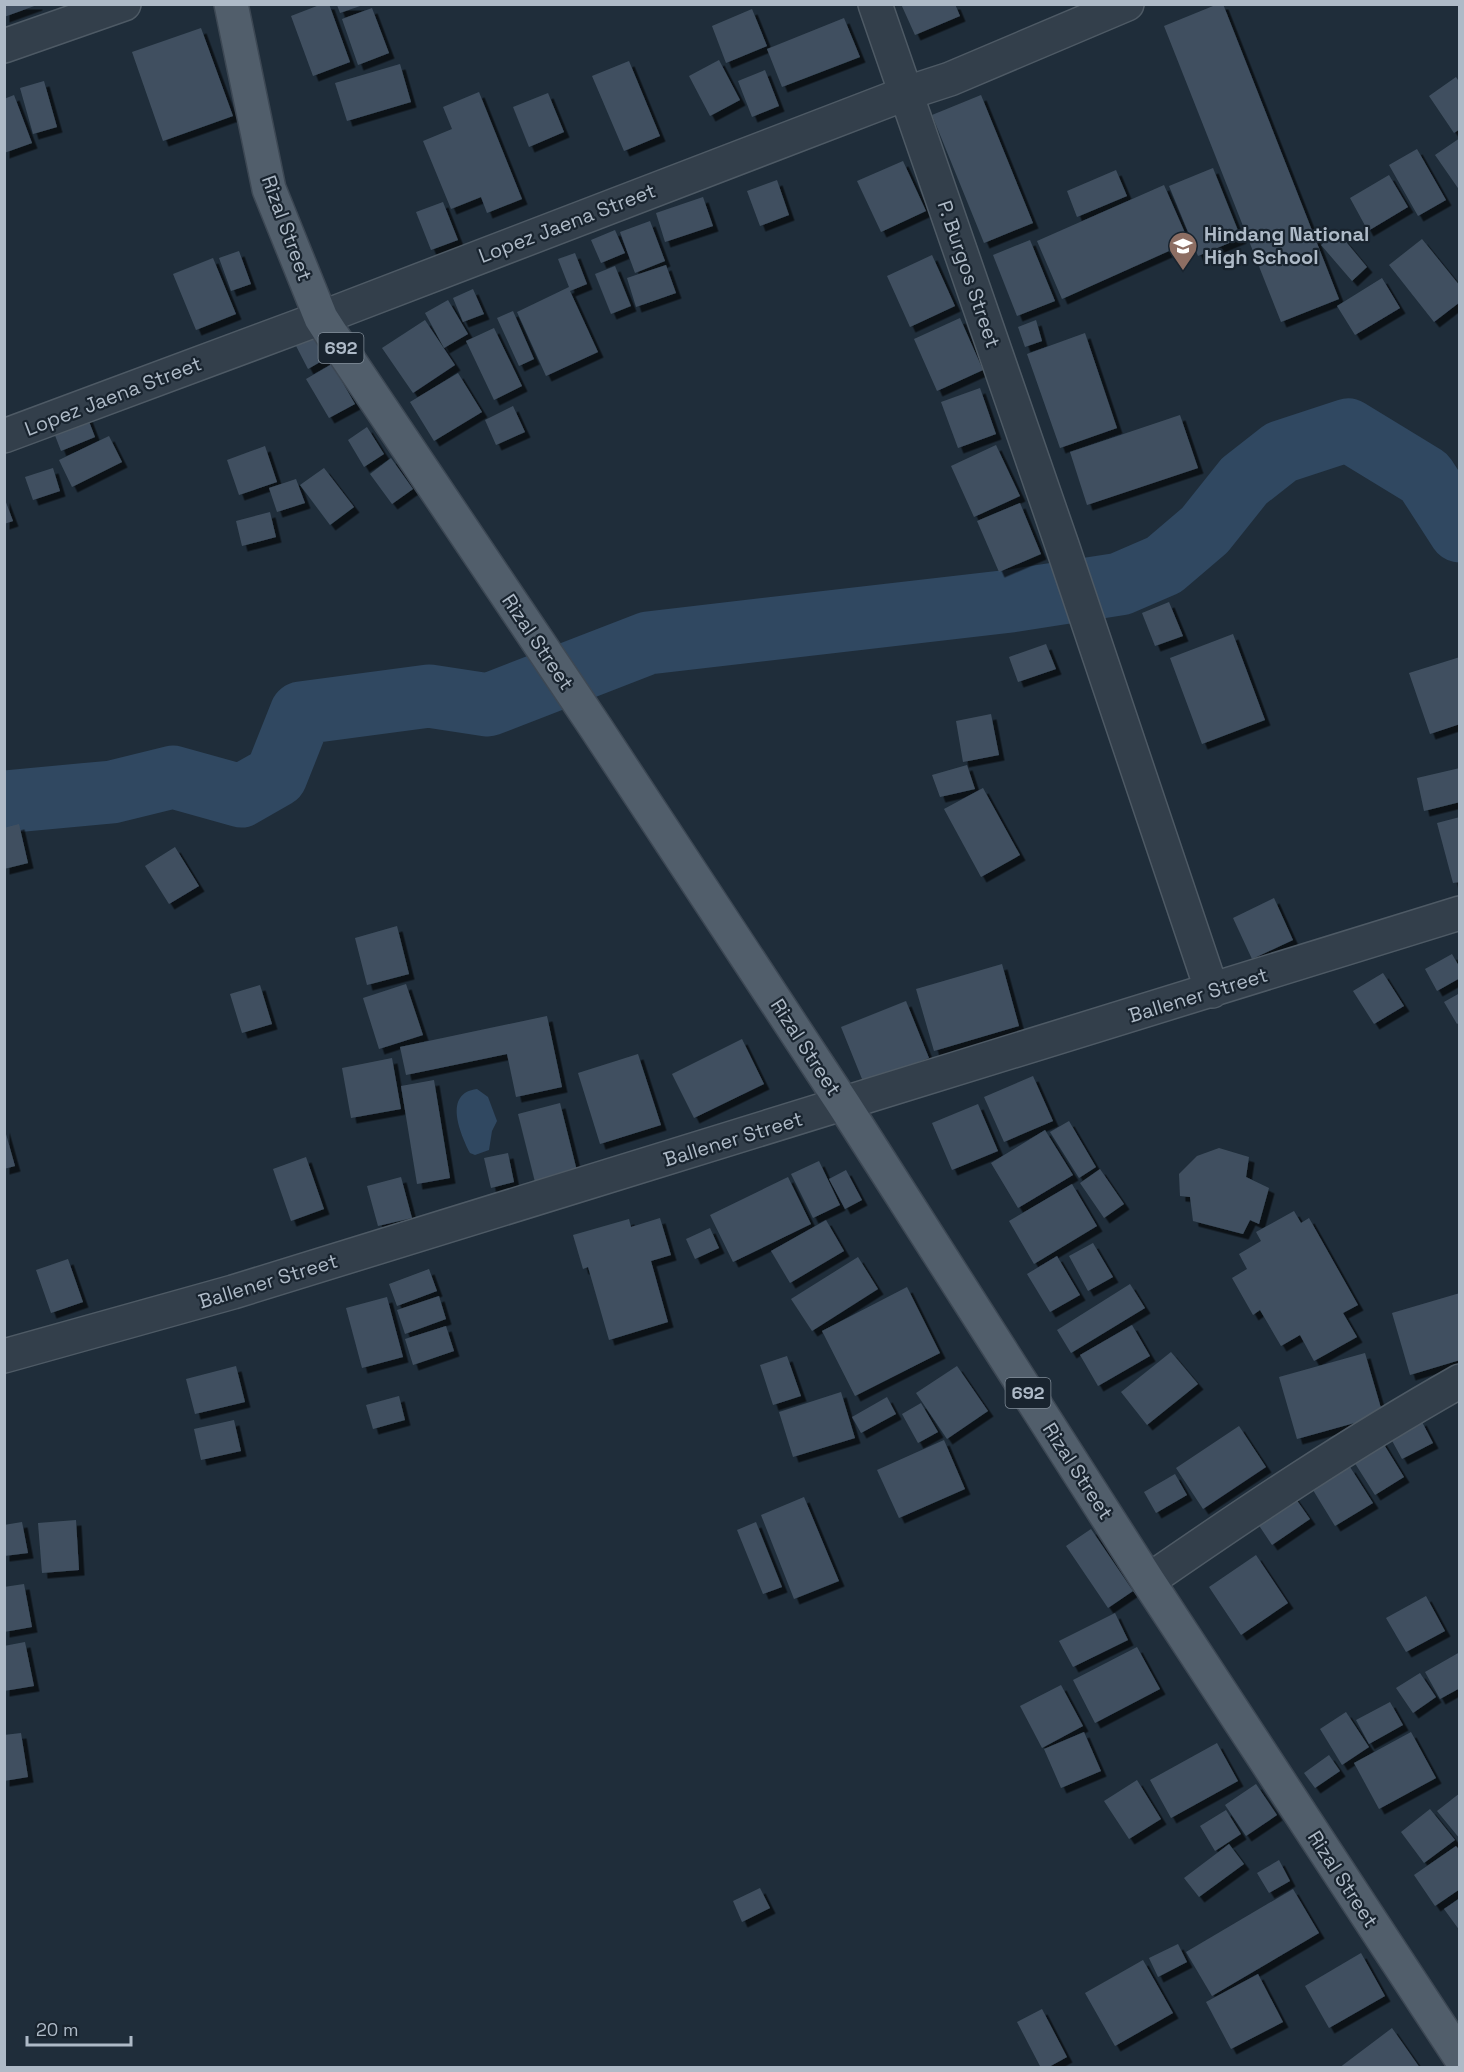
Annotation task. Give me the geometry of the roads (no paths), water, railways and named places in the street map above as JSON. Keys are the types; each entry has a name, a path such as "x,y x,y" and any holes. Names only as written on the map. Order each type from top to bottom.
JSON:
{"main road":[{"name":"Rizal Street","path":"231,4 269,189 321,318 596,728 844,1105 1148,1581 1460,2057"}],"street":[{"path":"4,46 124,4"},
{"name":"P. Burgos Street","path":"875,4 1062,545 1212,991"},
{"name":"Lopez Jaena Street","path":"4,436 321,318 907,93 950,79 1127,4"},
{"name":"Ballener Street","path":"4,1356 233,1292 1460,913"},
{"path":"1148,1581 1244,1514 1408,1410 1460,1381"}],"water":[{"path":"477,1089 488,1097 497,1121 492,1131 489,1150 475,1155 470,1153 462,1135 457,1106 460,1098 467,1092"}],"waterway":[{"path":"4,802 112,792 173,777 241,796 276,776 301,713 429,696 488,705 648,643 1011,601 1120,584 1164,565 1205,530 1244,481 1281,452 1348,430 1425,477 1460,531"}],"place":[{"name":"Hindang National High School","path":"1183,272"}]}
